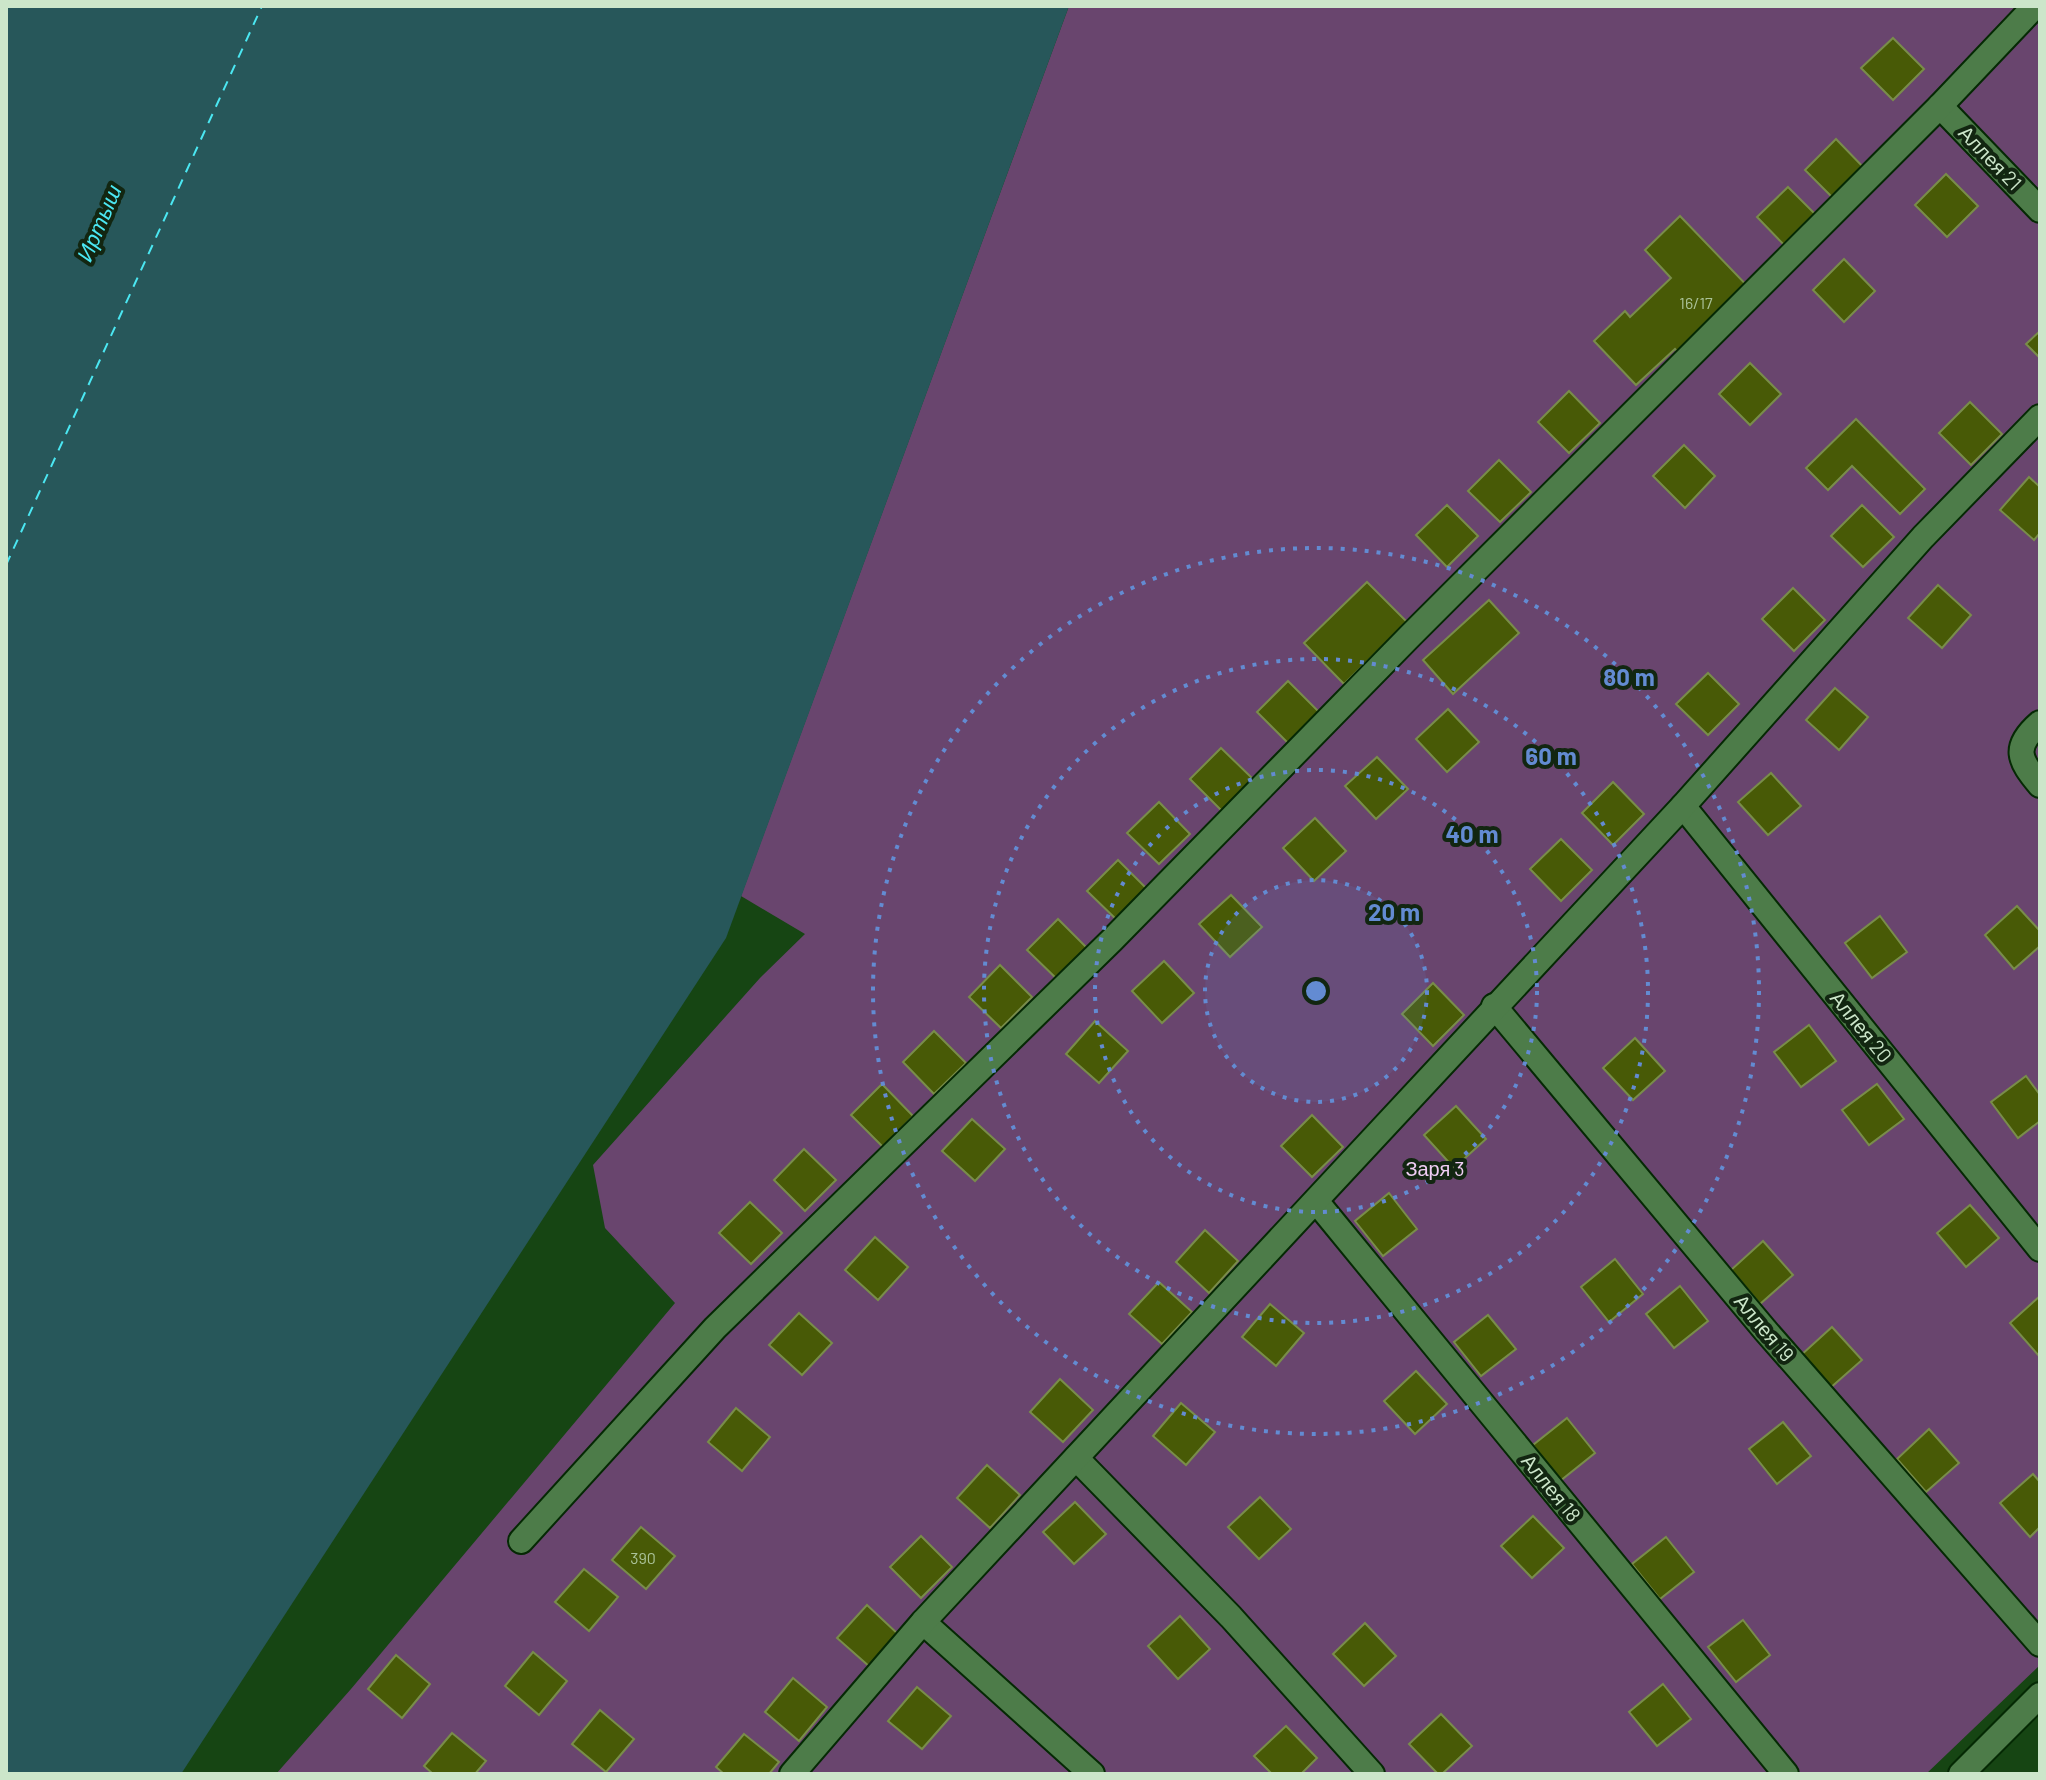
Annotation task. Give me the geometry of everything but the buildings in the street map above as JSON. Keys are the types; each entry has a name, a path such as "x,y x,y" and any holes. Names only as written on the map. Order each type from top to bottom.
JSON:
{"street":[{"path":"521,1541 715,1328 1112,940 1409,637 1940,106 2035,6"},
{"name":"Аллея 21","path":"1940,106 2040,210"},
{"path":"792,1774 923,1622 1683,806 1923,537 2040,417"},
{"path":"2040,723 2025,736 2021,753 2026,768 2040,785"},
{"name":"Аллея 20","path":"1683,806 2040,1249"},
{"name":"Аллея 19","path":"1494,1006 1765,1330 2040,1644"},
{"name":"Аллея 18","path":"1316,1201 1786,1774"},
{"path":"1076,1458 1231,1617 1372,1774"},
{"path":"923,1622 1092,1774"},
{"path":"1961,1774 2040,1695"}],"green space":[{"name":"Заря 3","path":"1069,6 2040,6 2040,1665 1926,1774 276,1774 675,1303 605,1228 593,1165 760,978 805,934 741,896"}],"water":[{"name":"Иртыш","path":"6,6 1069,6 726,938 181,1774 6,1774"}],"ferry route":[{"path":"6,565 262,6"}]}
